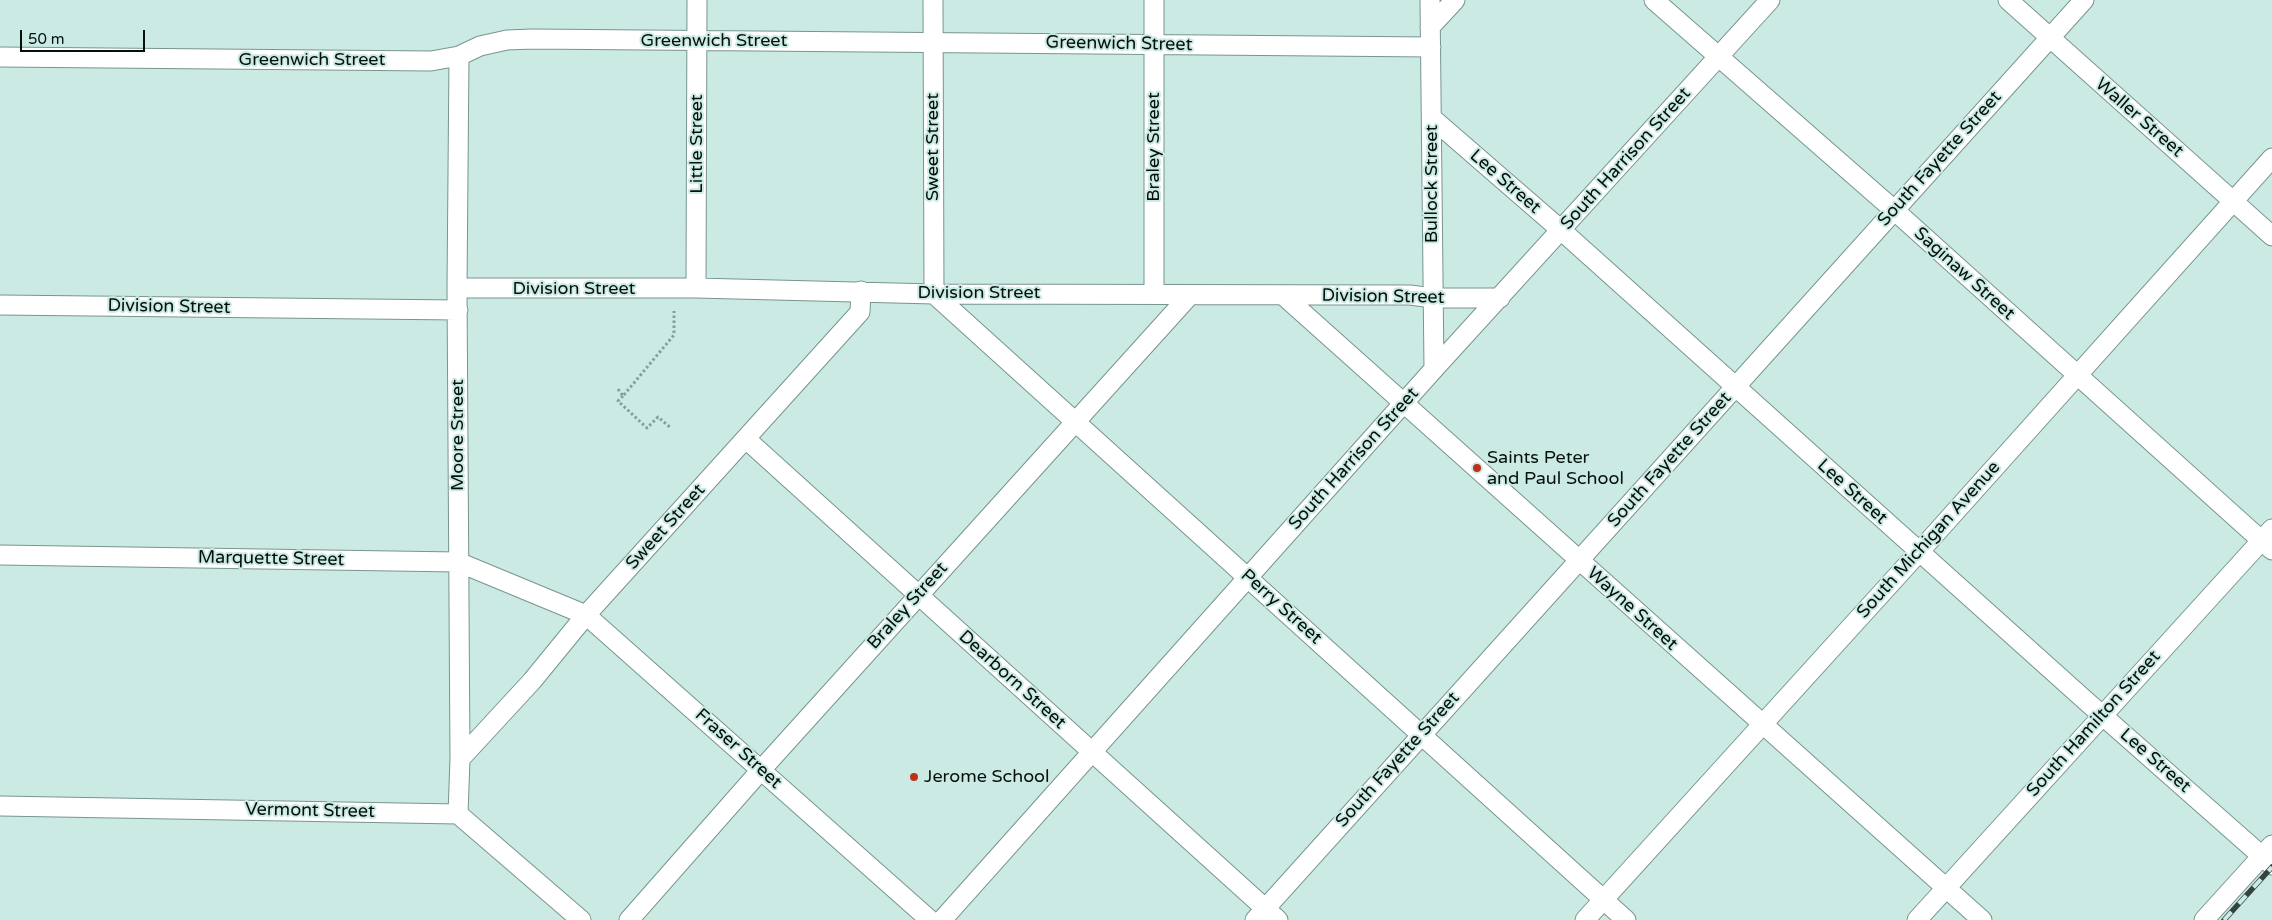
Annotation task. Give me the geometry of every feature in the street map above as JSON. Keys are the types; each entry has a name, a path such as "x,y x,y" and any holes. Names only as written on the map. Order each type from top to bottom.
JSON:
{"street":[{"name":"Little Street","path":"696,288 697,0"},
{"name":"Sweet Street","path":"933,0 934,294"},
{"name":"Braley Street","path":"1154,0 1154,294"},
{"name":"Bullock Street","path":"1430,0 1434,369"},
{"path":"1430,27 1455,0"},
{"name":"Saginaw Street","path":"1654,0 2268,540"},
{"name":"South Harrison Street","path":"942,920 1434,369 1770,0"},
{"name":"Waller Street","path":"2008,0 2272,236"},
{"name":"South Fayette Street","path":"1267,916 1421,735 2084,0"},
{"name":"Greenwich Street","path":"0,57 431,61 459,56 480,46 507,40 933,41 1431,47"},
{"name":"Moore Street","path":"458,814 460,759 458,562 459,56"},
{"name":"Lee Street","path":"1432,119 1561,230 2102,715 2269,855"},
{"name":"South Michigan Avenue","path":"1585,920 1919,552 2272,158"},
{"name":"Division Street","path":"458,288 696,288 934,294 1410,295 1432,298 1500,298"},
{"name":"Sweet Street","path":"460,759 532,681 586,616 860,312 861,291"},
{"name":"Perry Street","path":"934,294 1626,920"},
{"name":"Braley Street","path":"629,920 761,770 1190,294"},
{"name":"Wayne Street","path":"1284,296 1578,561 1982,920"},
{"name":"Division Street","path":"0,305 458,310"},
{"name":"Dearborn Street","path":"746,439 1092,752 1267,916"},
{"name":"South Hamilton Street","path":"1917,920 2102,715 2268,540"},
{"name":"Marquette Street","path":"0,556 458,562 535,596"},
{"name":"Fraser Street","path":"535,596 586,616 930,920"},
{"name":"Vermont Street","path":"0,806 458,814"},
{"path":"458,814 581,920"},
{"path":"2204,920 2269,855"}],"path":[{"path":"671,428 658,416 647,428 618,401 674,335 674,311"},
{"path":"618,389 623,396"}],"railway":[{"path":"2224,920 2272,867"}],"place":[{"name":"Saints Peter and Paul School","path":"1477,468"},
{"name":"Jerome School","path":"914,777"}]}
